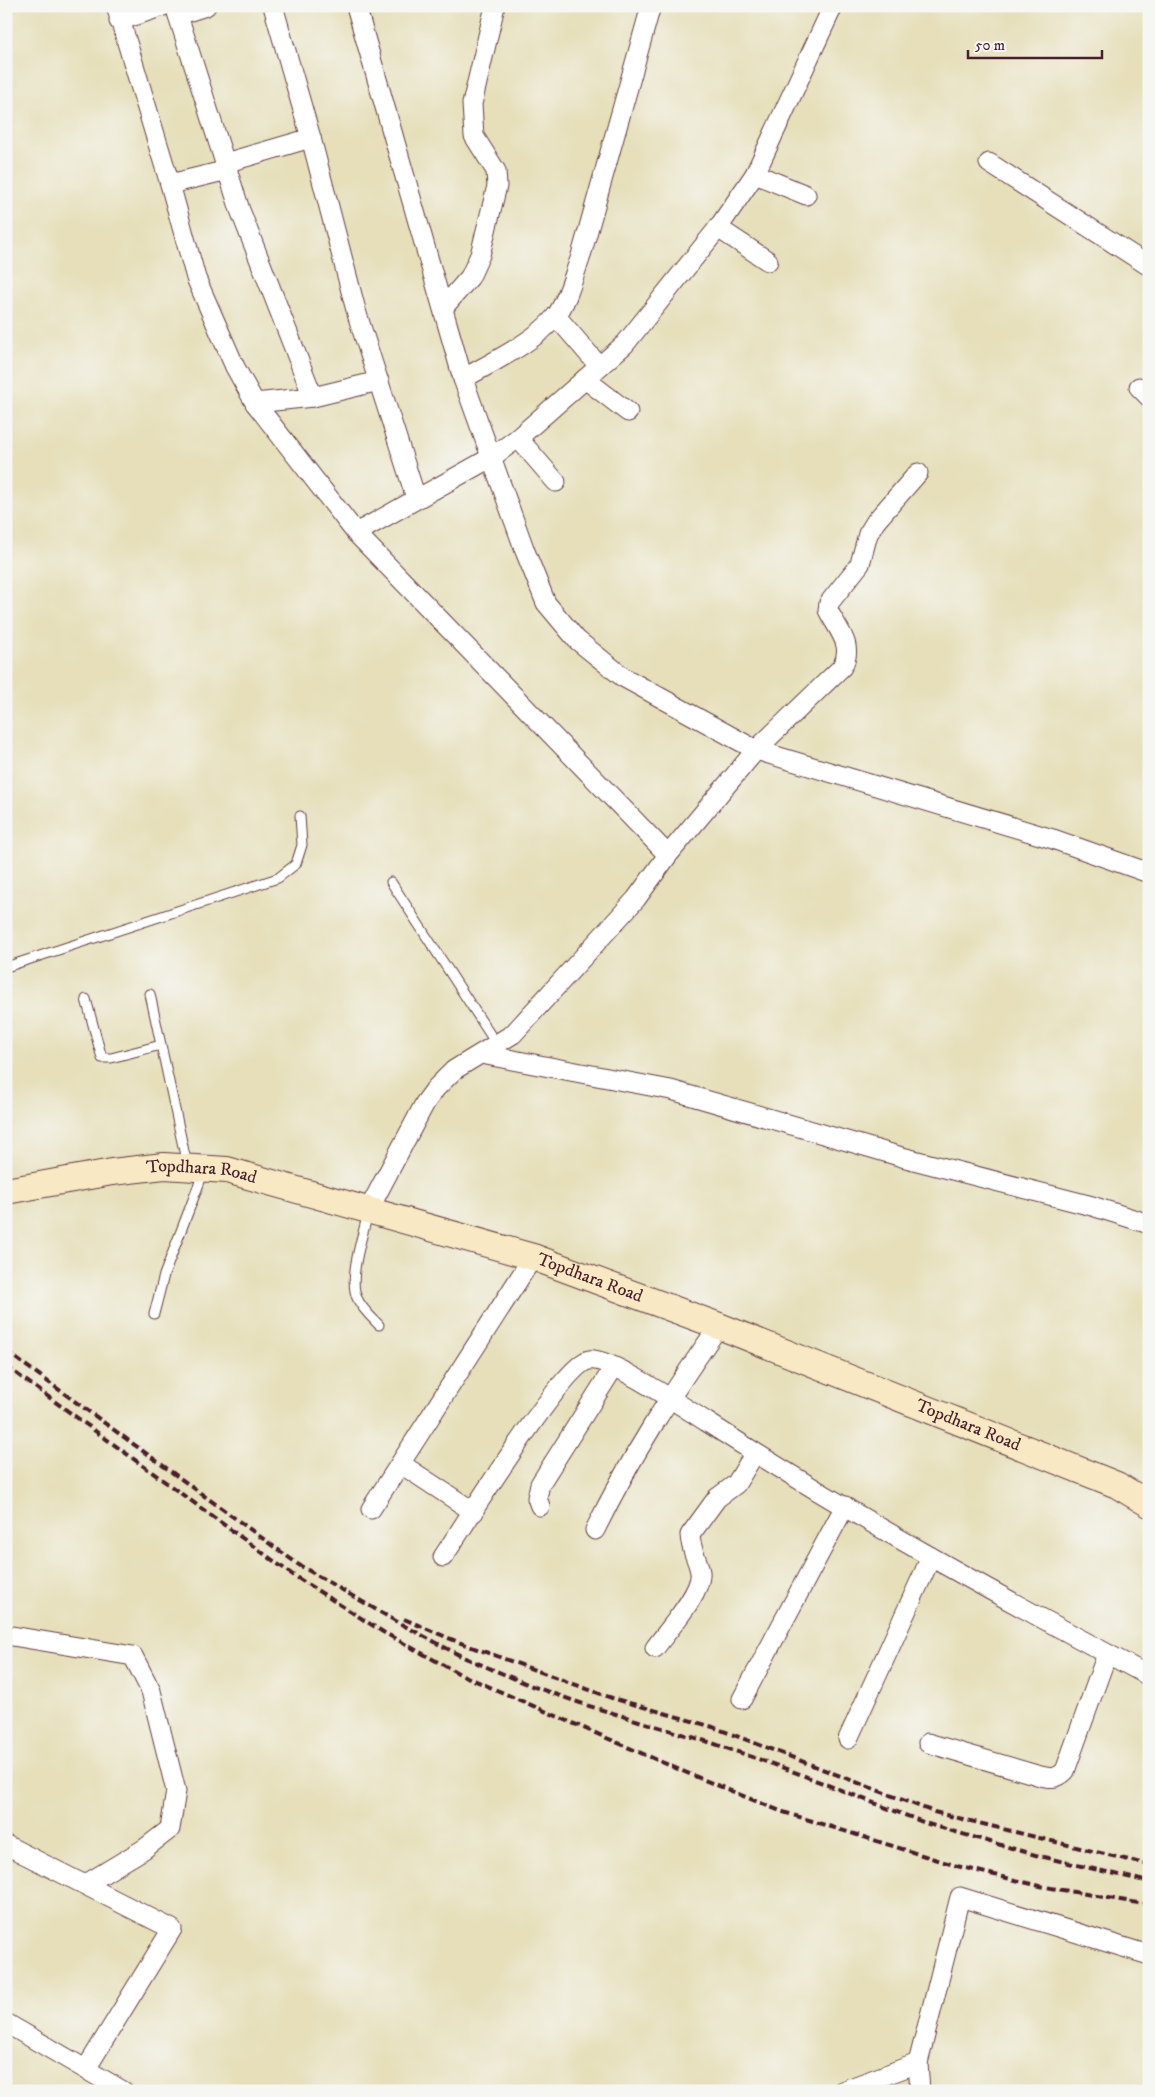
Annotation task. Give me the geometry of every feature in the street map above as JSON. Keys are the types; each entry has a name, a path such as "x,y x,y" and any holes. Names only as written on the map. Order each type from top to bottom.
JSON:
{"street":[{"path":"206,6 117,14 170,184 196,278 235,366 255,403 356,533 668,855"},
{"path":"273,6 312,138 357,314 416,498"},
{"path":"443,308 470,277 480,255 497,186 496,171 474,136 471,120 472,104 494,6"},
{"path":"463,379 532,338 556,316 566,298 580,259 651,6"},
{"path":"356,533 492,457 518,438 624,344 718,228 755,174 833,6"},
{"path":"358,7 463,379 525,551 546,602 577,640 623,677 756,750 1052,839 1149,873"},
{"path":"172,9 240,210 313,397"},
{"path":"170,184 312,138"},
{"path":"989,163 1149,266"},
{"path":"755,174 806,195"},
{"path":"718,228 768,261"},
{"path":"556,316 599,366"},
{"path":"585,379 628,412"},
{"path":"255,403 313,397 379,381"},
{"path":"518,438 556,482"},
{"path":"369,1209 425,1103 436,1088 454,1070 498,1045 513,1034 636,899 668,855 756,750 846,661 848,650 846,640 828,610 829,603 860,564 868,534 876,521 918,472"},
{"path":"481,1054 671,1090 1149,1224"},
{"name":"Topdhara Road","path":"6,1191 112,1172 164,1166 227,1170 533,1257 719,1326 1117,1485 1149,1504"},
{"path":"371,1509 533,1257"},
{"path":"595,1530 620,1479 668,1397 719,1326"},
{"path":"443,1557 549,1398 580,1364 589,1360 606,1362 668,1397 756,1453 989,1591 1149,1676"},
{"path":"540,1506 537,1498 540,1484 614,1367"},
{"path":"655,1648 698,1588 700,1572 691,1551 690,1535 717,1498 736,1484 756,1453"},
{"path":"401,1464 474,1512"},
{"path":"742,1698 845,1506"},
{"path":"848,1739 931,1556"},
{"path":"6,1635 133,1656 151,1691 176,1791 170,1829 144,1848 86,1884"},
{"path":"928,1742 1037,1775 1051,1778 1060,1776 1065,1770 1107,1654"},
{"path":"6,1845 172,1929 86,2069"},
{"path":"920,2091 918,2063 960,1897 1149,1955"},
{"path":"6,2022 123,2091"},
{"path":"842,2091 918,2063"}],"lane":[{"path":"6,967 278,878 296,864 302,845 300,816"},
{"path":"391,882 498,1045"},
{"path":"150,994 161,1045 196,1168 154,1314"},
{"path":"86,999 102,1058 111,1058 161,1045"},
{"path":"369,1209 354,1272 356,1296 364,1310 380,1325"}],"railway":[{"path":"6,1351 299,1565 401,1624 463,1657 532,1686 586,1705 712,1743 784,1768 928,1824 1039,1856 1149,1882"},
{"path":"6,1366 293,1575 383,1632 460,1674 680,1770 780,1811 957,1866 1040,1886 1149,1905"},
{"path":"404,1619 458,1642 612,1698 713,1727 934,1812 1149,1865"}]}
